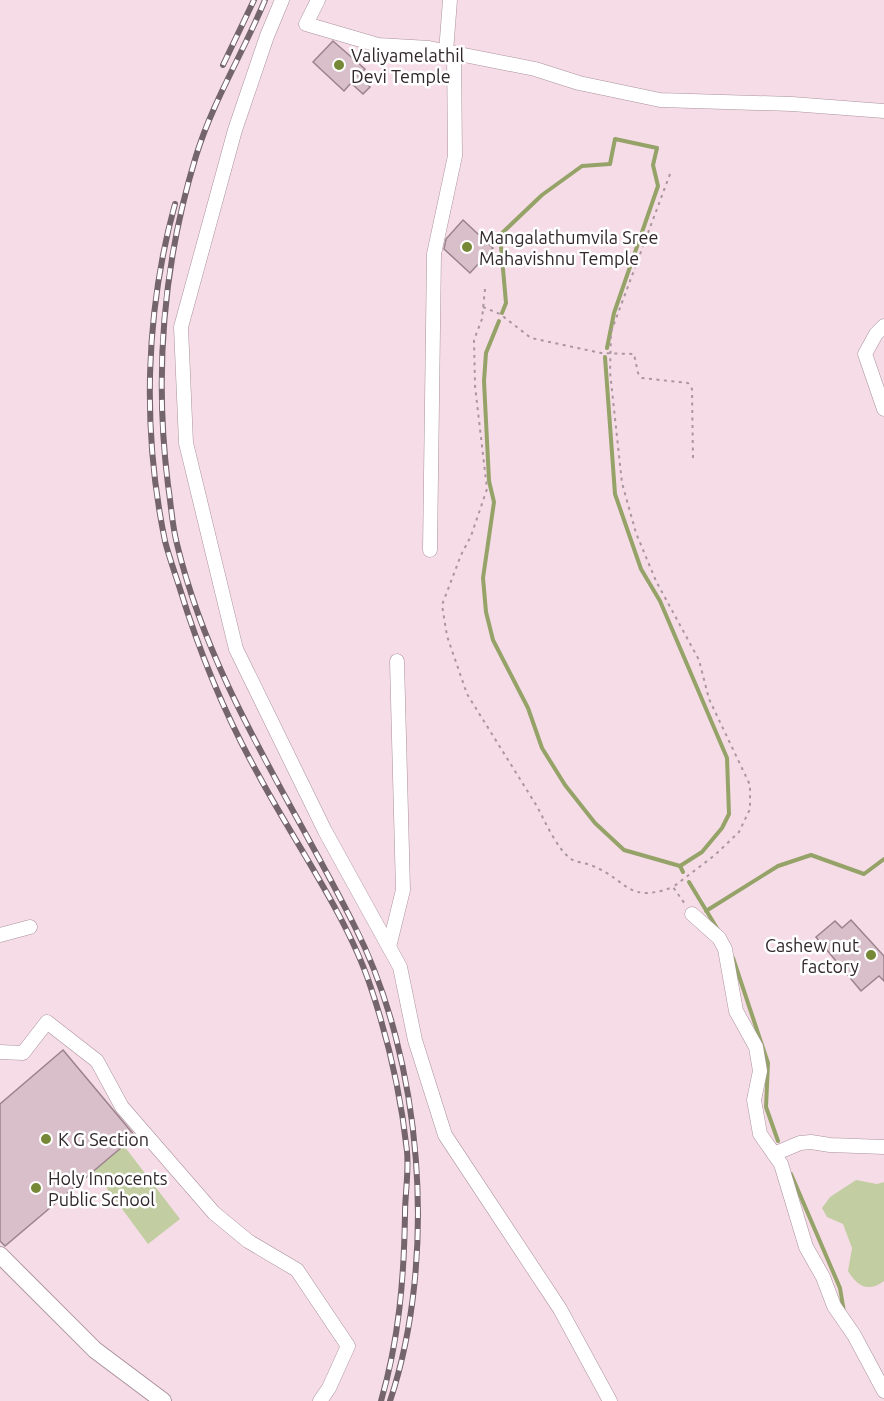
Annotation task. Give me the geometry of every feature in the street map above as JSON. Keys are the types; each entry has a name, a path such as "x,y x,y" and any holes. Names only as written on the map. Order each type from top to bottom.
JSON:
{"main road":[{"path":"0,1255 95,1350 163,1401"}],"street":[{"path":"282,0 267,36 235,130 181,327 186,443 236,649 325,831 400,967 415,1040 445,1135 560,1309 610,1401"},
{"path":"318,0 306,24 378,45 450,53 535,69 579,83 660,100 792,104 884,111"},
{"path":"430,550 434,254 455,156 450,0"},
{"path":"884,326 876,334 865,354 884,409"},
{"path":"389,947 403,890 397,660"},
{"path":"692,914 719,939 725,949 736,1011 756,1047 760,1071 754,1100 760,1134 781,1164 806,1247 823,1277 834,1306 854,1335 884,1391"},
{"path":"0,935 30,927"},
{"path":"0,1052 23,1053 47,1022 97,1061 122,1107 214,1213 248,1241 297,1270 348,1346 329,1388 320,1401"},
{"path":"774,1154 800,1143 811,1142 884,1147"}],"path":[{"path":"485,289 483,308 474,340 476,395 487,489 471,536 461,555 442,605 447,636 467,693 538,808 547,828 571,859 594,866 629,891 655,894 673,887 715,855 739,832 750,809 750,785 709,699 699,660 656,581 636,533 622,483 609,354 611,332 670,174"},
{"path":"483,308 500,314 514,328 531,338 609,354 634,354 638,374 642,378 688,383 692,389 693,460"},
{"path":"673,887 692,914"}],"green space":[{"path":"121,1142 180,1219 148,1244 91,1167"},
{"path":"856,1180 877,1184 884,1182 884,1281 873,1287 859,1284 848,1271 852,1248 843,1224 827,1217 822,1208 830,1197"}],"building":[{"name":"Valiyamelathil Devi Temple","path":"333,41 365,69 358,76 370,87 363,94 351,83 344,91 313,62"},
{"name":"Mangalathumvila Sree Mahavishnu Temple","path":"463,220 493,248 470,273 444,249 446,239"},
{"name":"Cashew nut factory","path":"851,920 884,956 884,981 879,976 861,991 816,937 835,921 842,928"},
{"name":"Holy Innocents Public School","path":"63,1050 135,1136 5,1246 0,1241 0,1104"}],"waterway":[{"path":"502,313 506,303 500,235 542,195 582,166 610,164 615,139 657,148 653,165 658,186 614,313 607,348"},
{"path":"499,321 486,353 484,381 489,481 494,502 483,578 486,612 493,640 528,708 542,748 565,785 595,823 624,850 680,866"},
{"path":"605,357 615,494 641,569 660,601 727,758 729,814 722,828 702,852 680,866 683,872"},
{"path":"706,911 778,866 811,855 864,874 884,859"},
{"path":"689,882 718,930"},
{"path":"733,958 768,1063 766,1107 778,1141"},
{"path":"791,1174 840,1288 844,1312"}],"railway":[{"path":"223,65 254,0"},
{"path":"265,0 211,116 196,156 185,197 176,237 164,319 162,360 164,443 175,537 191,595 210,644 254,739 354,925 377,978 395,1036 408,1097 416,1160 418,1223 414,1285 405,1345 390,1401"},
{"path":"175,204 158,287 150,372 153,457 165,541 196,637 224,707 258,774 334,905 360,959 383,1026 401,1109 407,1159 403,1262 396,1332 381,1401"}],"place":[{"name":"Valiyamelathil Devi Temple","path":"339,65"},
{"name":"Mangalathumvila Sree Mahavishnu Temple","path":"467,247"},
{"name":"Cashew nut factory","path":"871,955"},
{"name":"K G Section","path":"46,1139"},
{"name":"Holy Innocents Public School","path":"36,1188"}]}
